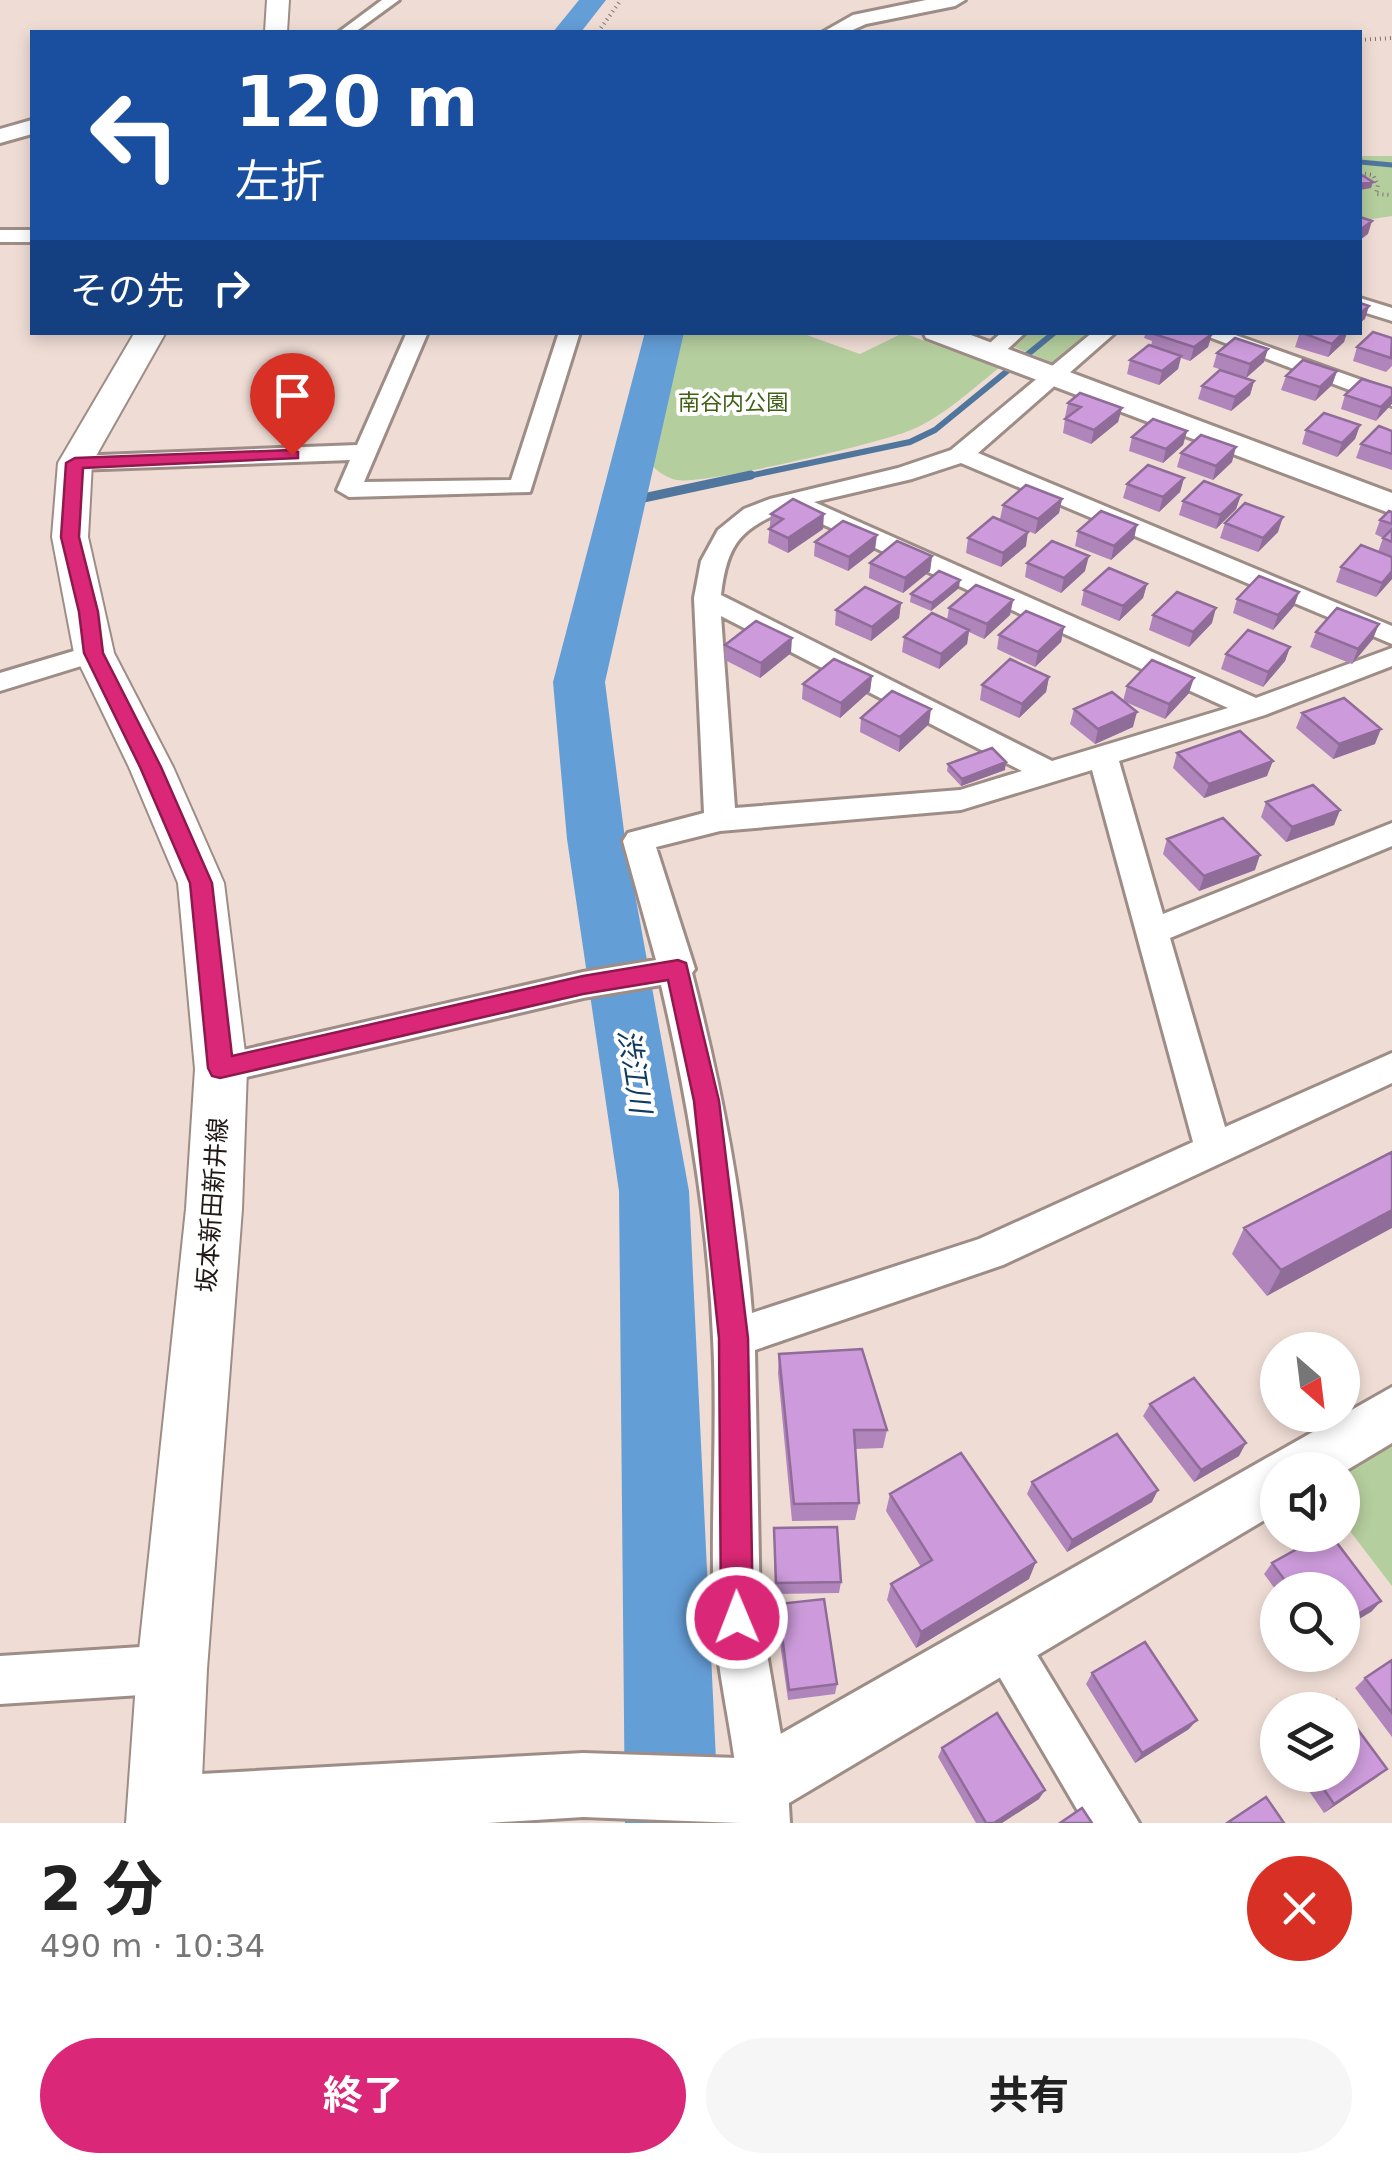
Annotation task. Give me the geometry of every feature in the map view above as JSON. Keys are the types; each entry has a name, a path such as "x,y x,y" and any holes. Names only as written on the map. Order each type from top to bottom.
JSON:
{"main road":[{"path":"276,30 278,0"},
{"name":"坂本新田新井線","path":"148,335 75,463 70,537 94,653 151,767 201,883 220,1068 214,1208 172,1668 163,1816"}],"street":[{"path":"349,30 392,0"},
{"path":"837,30 860,19 955,0"},
{"path":"0,136 30,128"},
{"path":"0,236 30,236"},
{"path":"1362,305 1392,315"},
{"path":"417,335 350,490 520,488 569,335"},
{"path":"949,335 1002,347 1052,373 1392,504"},
{"path":"720,820 707,598 712,562 732,529 760,512 792,501 905,476 961,454 1052,373 1102,335"},
{"path":"1214,335 1392,398"},
{"path":"75,463 365,452"},
{"path":"961,454 1392,636"},
{"path":"792,501 1255,709"},
{"path":"707,598 1047,771"},
{"path":"0,682 94,653"},
{"path":"756,1798 737,1618 734,1338 707,1101 668,970 640,841 720,820 962,800 1255,709 1392,656"},
{"path":"1103,757 1213,1149"},
{"path":"1152,932 1392,834"},
{"path":"220,1068 583,985 668,970"},
{"path":"734,1338 989,1253 1392,1066"},
{"path":"1326,1452 1392,1413"},
{"path":"163,1816 584,1785 756,1798 1002,1642 1260,1491"},
{"path":"1002,1642 1114,1823"},
{"path":"0,1680 172,1668"}],"path":[{"path":"599,30 620,0"},
{"path":"1362,40 1392,38"},
{"path":"1362,173 1372,175 1378,185 1376,194 1392,195"}],"green space":[{"path":"1362,156 1392,156 1392,216 1362,221"},
{"name":"南谷内公園","path":"678,335 807,335 860,354 899,335 908,335 999,368 923,424 865,444 693,480 667,477 646,458"},
{"path":"1026,335 1104,335 1056,364 1012,346"},
{"path":"1392,1436 1392,1586 1360,1544 1360,1455"}],"building":[{"path":"1373,332 1392,338 1391,358 1357,347"},
{"path":"1157,335 1211,335 1194,347"},
{"path":"1308,335 1341,335 1332,344"},
{"path":"1235,338 1268,349 1250,364 1217,353"},
{"path":"1149,345 1181,356 1162,371 1130,360"},
{"path":"1303,360 1337,371 1320,387 1286,376"},
{"path":"1220,370 1254,381 1235,397 1202,386"},
{"path":"1362,379 1392,388 1392,396 1381,407 1345,395"},
{"path":"1080,393 1122,408 1094,430 1065,419 1081,407 1068,403"},
{"path":"1324,413 1360,425 1342,443 1306,430"},
{"path":"1153,419 1187,431 1166,449 1132,437"},
{"path":"1379,426 1392,431 1392,454 1361,444"},
{"path":"1201,435 1236,447 1216,466 1181,453"},
{"path":"1148,465 1184,478 1163,497 1127,484"},
{"path":"1204,481 1241,495 1220,515 1183,501"},
{"path":"1026,485 1062,499 1038,519 1003,505"},
{"path":"793,499 824,514 788,538 769,529 783,519 771,514"},
{"path":"1245,503 1283,517 1263,538 1225,523"},
{"path":"1101,511 1137,525 1114,546 1078,531"},
{"path":"1392,512 1392,524 1380,520"},
{"path":"993,517 1028,532 1003,553 968,538"},
{"path":"843,521 877,535 849,557 815,542"},
{"path":"897,541 932,556 905,578 870,563"},
{"path":"1052,541 1089,556 1064,578 1027,563"},
{"path":"1361,545 1392,557 1392,571 1382,583 1341,567"},
{"path":"1109,568 1147,584 1123,606 1084,590"},
{"path":"939,571 960,580 932,603 911,594"},
{"path":"1259,576 1299,592 1278,615 1237,599"},
{"path":"976,585 1013,600 987,624 949,608"},
{"path":"865,587 901,603 872,627 836,610"},
{"path":"1177,592 1216,608 1193,632 1153,615"},
{"path":"1337,608 1379,624 1358,649 1316,632"},
{"path":"1026,611 1064,627 1038,652 999,635"},
{"path":"932,613 969,630 941,654 904,637"},
{"path":"756,621 792,638 761,663 725,645"},
{"path":"1248,630 1290,647 1268,672 1226,654"},
{"path":"834,659 872,676 841,703 803,684"},
{"path":"1010,659 1049,677 1022,704 982,685"},
{"path":"1152,660 1194,678 1169,704 1127,686"},
{"path":"892,691 931,709 900,737 861,718"},
{"path":"1112,692 1137,712 1098,729 1074,709"},
{"path":"1344,698 1381,729 1339,744 1302,713"},
{"path":"1240,731 1273,761 1209,784 1177,753"},
{"path":"992,748 1006,762 962,779 948,764"},
{"path":"1313,785 1340,810 1292,827 1266,802"},
{"path":"1223,818 1260,855 1204,876 1167,839"},
{"path":"1392,1152 1392,1210 1281,1270 1244,1228"},
{"path":"862,1349 887,1430 854,1430 859,1503 794,1504 779,1354"},
{"path":"1194,1378 1246,1443 1201,1470 1150,1404"},
{"path":"1117,1434 1158,1490 1072,1540 1032,1482"},
{"path":"961,1453 1036,1562 921,1632 891,1584 932,1560 890,1494"},
{"path":"837,1527 841,1582 776,1583 774,1528"},
{"path":"1292,1552 1344,1552 1359,1572 1279,1572 1272,1563"},
{"path":"1360,1573 1381,1601 1360,1613"},
{"path":"824,1599 837,1684 789,1690 778,1604"},
{"path":"1145,1642 1197,1720 1142,1753 1092,1673"},
{"path":"1392,1660 1392,1713 1365,1678"},
{"path":"997,1713 1045,1790 994,1823 986,1823 942,1748"},
{"path":"1360,1732 1387,1769 1360,1787"},
{"path":"1326,1792 1352,1792 1334,1804"},
{"path":"1266,1797 1284,1823 1227,1823"},
{"path":"1082,1808 1092,1823 1060,1823"}],"waterway":[{"name":"渋江川","path":"569,30 593,0"},
{"path":"1362,162 1392,165"},
{"name":"渋江川","path":"664,335 579,682 596,839 654,1191 672,1823"},
{"path":"739,478 910,442 935,430 1051,335"},
{"path":"620,503 751,475"}],"route":[{"path":"292,455 75,463 70,537 94,653 151,767 201,883 220,1068 583,985 678,969 707,1101 734,1338 737,1618"}]}
